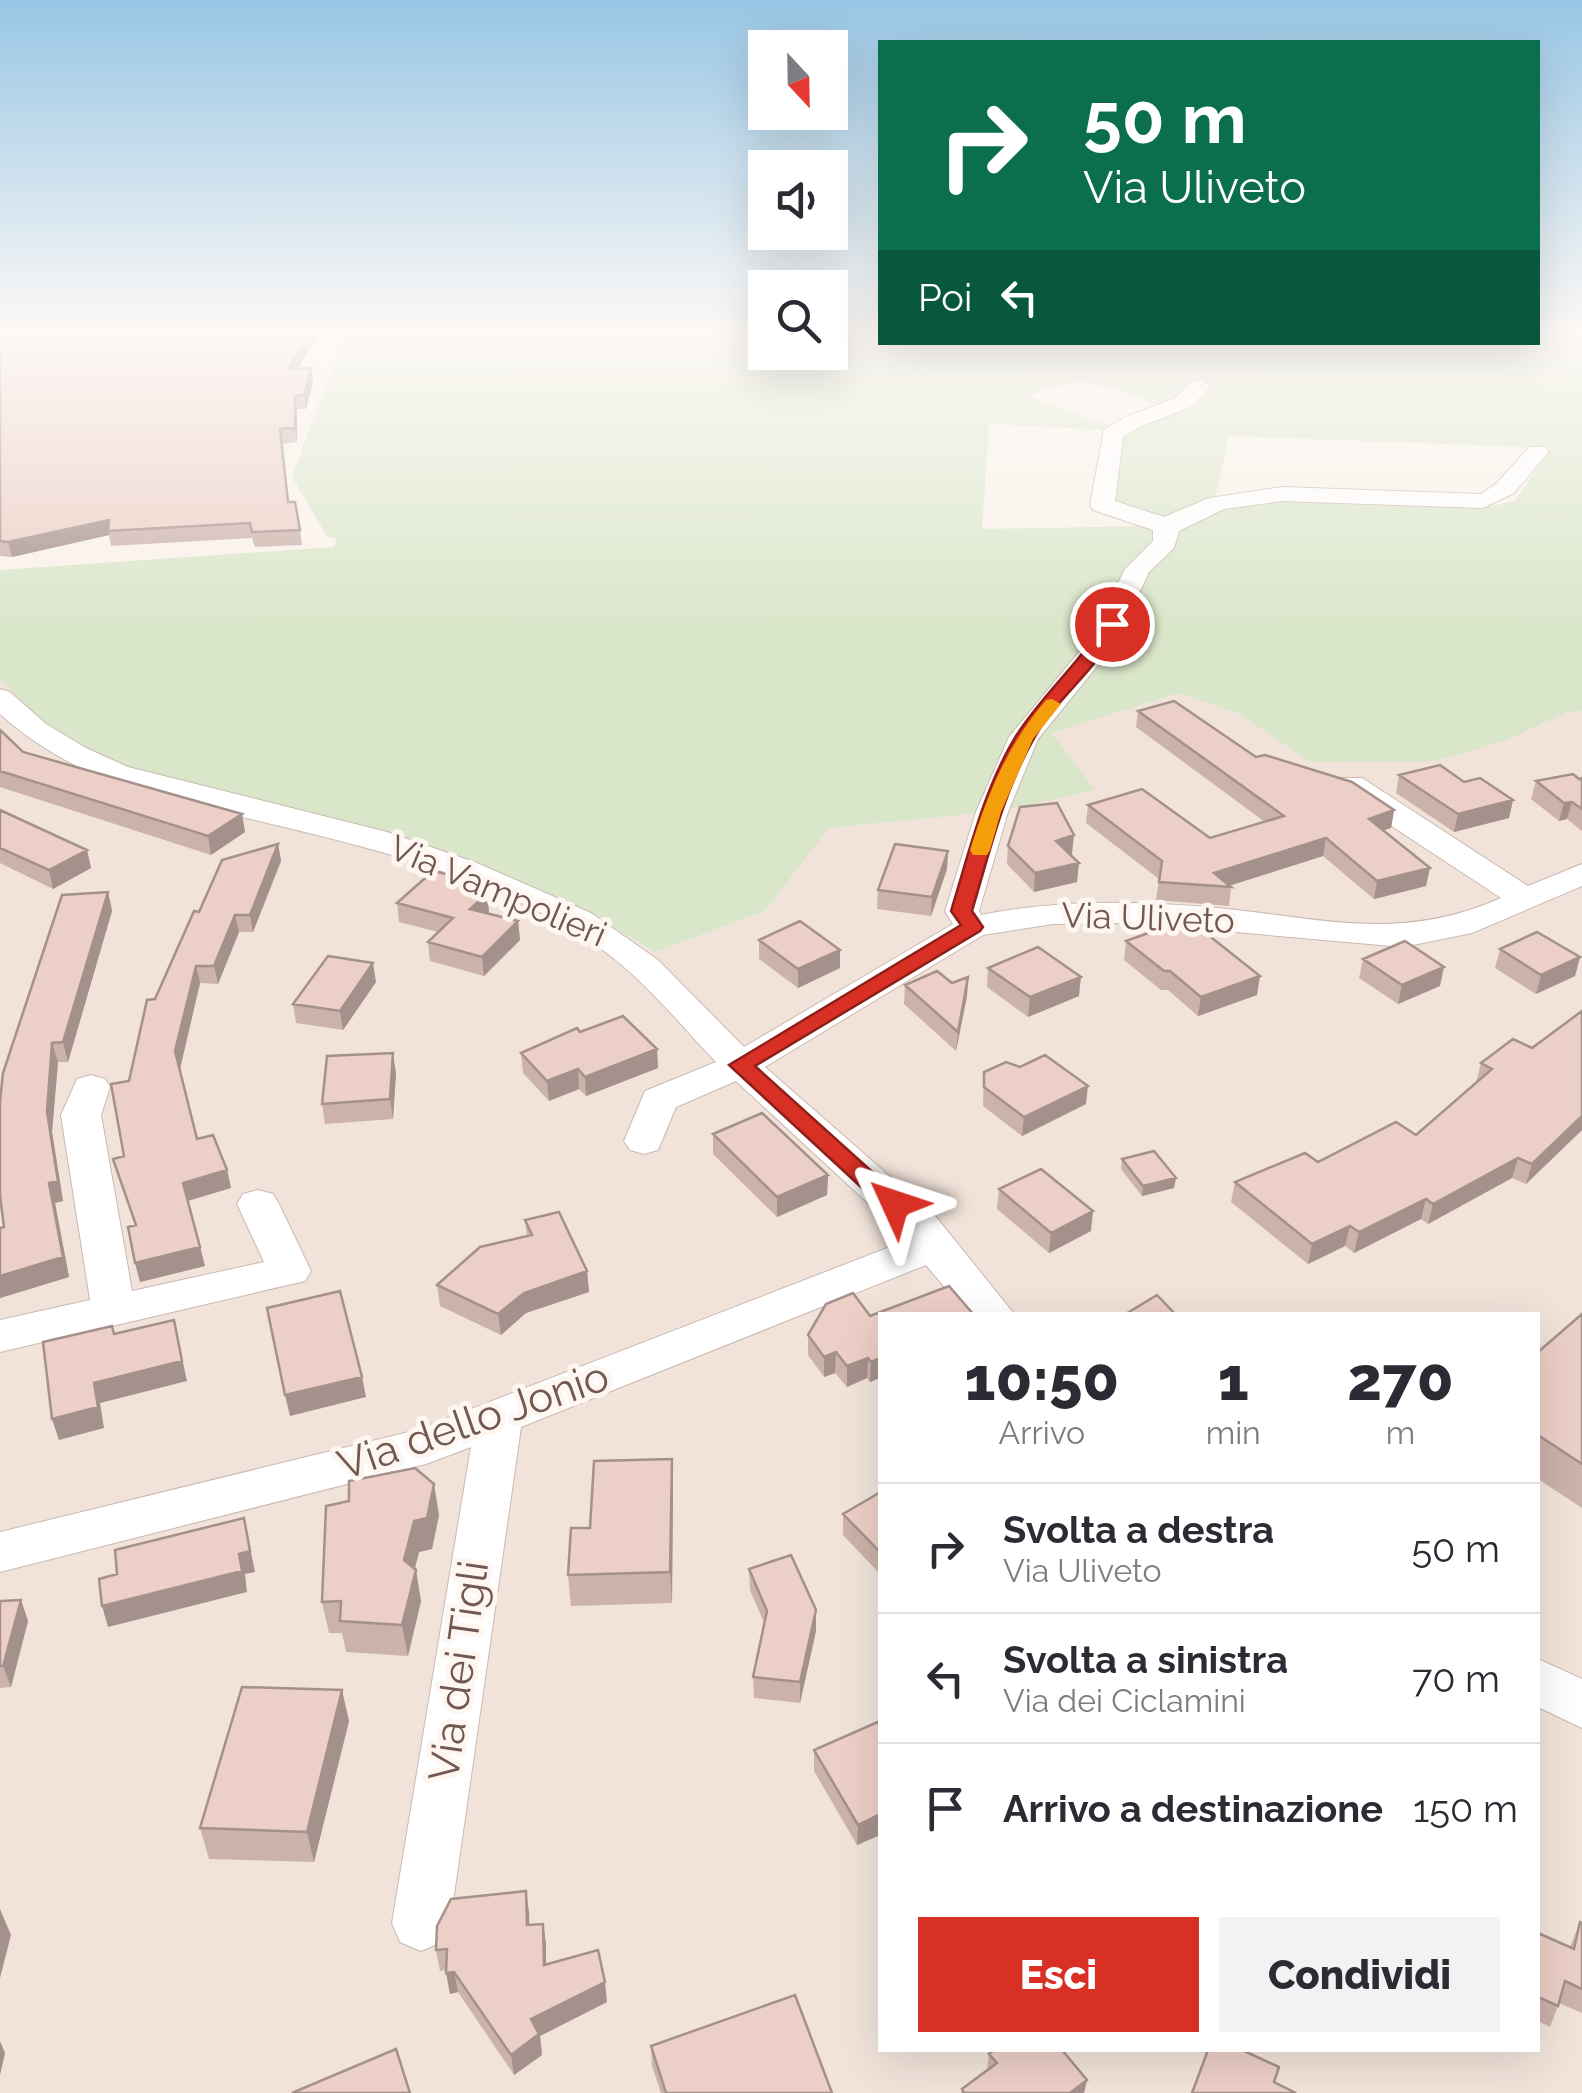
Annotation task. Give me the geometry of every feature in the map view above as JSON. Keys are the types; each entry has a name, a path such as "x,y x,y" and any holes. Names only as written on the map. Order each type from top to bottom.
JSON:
{"street":[{"path":"1117,431 1112,435 1102,506 1162,525 1177,524 1218,503 1282,494 1483,502 1504,493 1537,452"},
{"path":"972,927 962,911 992,812 1024,738 1102,644 1138,569 1165,544 1167,530 1162,525"},
{"name":"Via Vampolieri","path":"0,698 26,727 50,744 112,772 222,803 346,830 484,880 578,920 622,944 740,1065 921,1227 990,1312"},
{"path":"1320,775 1360,789 1524,898"},
{"name":"Via Uliveto","path":"644,1141 659,1100 740,1065 972,927 1060,912 1138,912 1398,937 1450,929 1582,874"},
{"path":"91,1087 82,1115 113,1310"},
{"path":"0,1336 290,1271 258,1204"},
{"name":"Via dello Jonio","path":"0,1552 426,1446 933,1246"},
{"name":"Via dei Tigli","path":"421,1923 499,1419"},
{"path":"1540,1683 1582,1706"}],"shaded area":[{"path":"0,680 20,698 508,877 582,909 655,952 765,911 828,828 1001,811 1094,790 1051,733 1179,693 1239,714 1310,762 1508,740 1567,712 1582,711 1582,2093 0,2093"}],"green space":[{"path":"309,431 989,431 982,529 1148,526 1160,531 1161,542 1115,600 982,813 829,828 765,911 655,952 582,909 384,831 164,779 101,757 56,734 0,680 0,570 334,547 337,539 327,536 292,477"},
{"path":"1125,431 1582,431 1582,711 1567,712 1508,740 1436,761 1310,762 1239,714 1179,693 1052,733 1095,790 1001,811 1033,735 1146,568 1182,528 1231,507 1295,499 1493,506 1515,501 1551,448 1229,436 1215,499 1174,520 1110,506 1117,434"}],"building":[{"path":"0,431 280,431 288,502 295,502 300,530 252,532 250,523 108,531 109,520 0,541"},
{"path":"1174,701 1256,757 1265,755 1352,782 1394,810 1369,819 1430,868 1377,881 1326,838 1214,873 1231,887 1159,882 1162,861 1088,805 1142,789 1210,838 1284,816 1138,711"},
{"path":"0,730 23,752 242,814 208,836 0,771"},
{"path":"1440,765 1464,782 1480,778 1513,800 1458,814 1399,775"},
{"path":"1573,774 1582,778 1582,809 1572,802 1564,803 1536,781"},
{"path":"1057,803 1074,835 1056,841 1079,863 1035,873 1008,846 1020,807"},
{"path":"0,810 87,850 49,870 0,848"},
{"path":"278,844 250,915 235,915 214,966 196,966 175,1051 197,1139 213,1135 227,1170 183,1183 200,1247 135,1263 128,1227 136,1225 113,1159 124,1156 111,1084 129,1081 147,1000 155,999 194,911 199,912 222,860"},
{"path":"895,844 948,851 932,897 878,890"},
{"path":"433,871 467,879 459,886 487,894 470,909 518,921 482,957 428,942 453,918 397,903"},
{"path":"108,892 63,1042 52,1043 47,1112 58,1181 49,1183 63,1257 0,1276 0,1228 4,1227 0,1196 3,1073 62,895"},
{"path":"1188,919 1260,976 1201,997 1126,941"},
{"path":"800,921 840,950 798,969 759,940"},
{"path":"1537,932 1580,957 1541,975 1500,949"},
{"path":"1405,941 1444,967 1402,985 1363,959"},
{"path":"1038,947 1081,977 1030,997 988,968"},
{"path":"328,956 373,963 340,1011 293,1004"},
{"path":"937,971 952,983 968,977 958,1032 905,985"},
{"path":"1582,1011 1582,1116 1532,1164 1518,1158 1433,1204 1426,1199 1359,1232 1350,1226 1312,1244 1235,1182 1305,1153 1318,1162 1396,1122 1416,1135 1492,1069 1481,1063 1513,1039 1532,1048"},
{"path":"623,1016 657,1049 585,1077 578,1069 547,1081 521,1053 577,1028 580,1032"},
{"path":"393,1053 390,1099 322,1104 327,1056"},
{"path":"1045,1055 1088,1086 1024,1117 984,1087 984,1072 1006,1062 1020,1067"},
{"path":"762,1113 828,1175 777,1197 713,1134"},
{"path":"1154,1151 1176,1178 1143,1186 1122,1159"},
{"path":"1041,1169 1093,1211 1051,1233 999,1189"},
{"path":"559,1212 587,1271 524,1293 498,1314 437,1285 480,1247 532,1235 525,1220"},
{"path":"949,1286 971,1312 881,1312"},
{"path":"340,1291 362,1377 285,1395 267,1308"},
{"path":"853,1293 870,1316 878,1313 878,1359 871,1362 868,1358 847,1366 836,1352 824,1357 808,1335 826,1304"},
{"path":"1157,1295 1173,1312 1129,1312"},
{"path":"1582,1314 1582,1464 1540,1436 1540,1350"},
{"path":"174,1320 182,1361 94,1383 98,1407 52,1419 43,1342 112,1326 114,1334"},
{"path":"672,1459 670,1572 568,1575 571,1528 590,1528 594,1461"},
{"path":"415,1468 434,1484 427,1518 414,1521 404,1560 416,1570 402,1625 340,1621 341,1601 322,1602 326,1506 349,1501 349,1481"},
{"path":"878,1494 878,1550 843,1514"},
{"path":"244,1518 250,1551 239,1554 242,1571 102,1606 99,1579 117,1574 115,1550"},
{"path":"791,1555 816,1610 800,1682 753,1677 767,1611 749,1569"},
{"path":"21,1600 3,1666 0,1666 0,1601"},
{"path":"242,1687 342,1690 307,1832 200,1828"},
{"path":"878,1722 878,1815 858,1825 814,1750"},
{"path":"526,1891 527,1925 543,1924 544,1965 598,1950 605,1982 531,2019 539,2034 511,2055 454,1972 446,1973 447,1949 436,1950 437,1926 451,1899"},
{"path":"1580,1922 1582,1989 1565,1981 1558,2006 1540,1998 1540,1934 1574,1949"},
{"path":"795,1995 832,2093 666,2093 651,2046"},
{"path":"396,2049 410,2093 292,2093"},
{"path":"1064,2052 1087,2080 1070,2093 964,2093 962,2089 997,2063 989,2054"},
{"path":"1207,2052 1246,2052 1279,2067 1274,2082 1296,2093 1192,2093"}],"slow traffic":[{"path":"980,850 1024,738 1052,704"}],"route":[{"path":"895,1204 740,1065 972,927 962,911 992,812 1024,738 1102,644 1112,624"}]}
